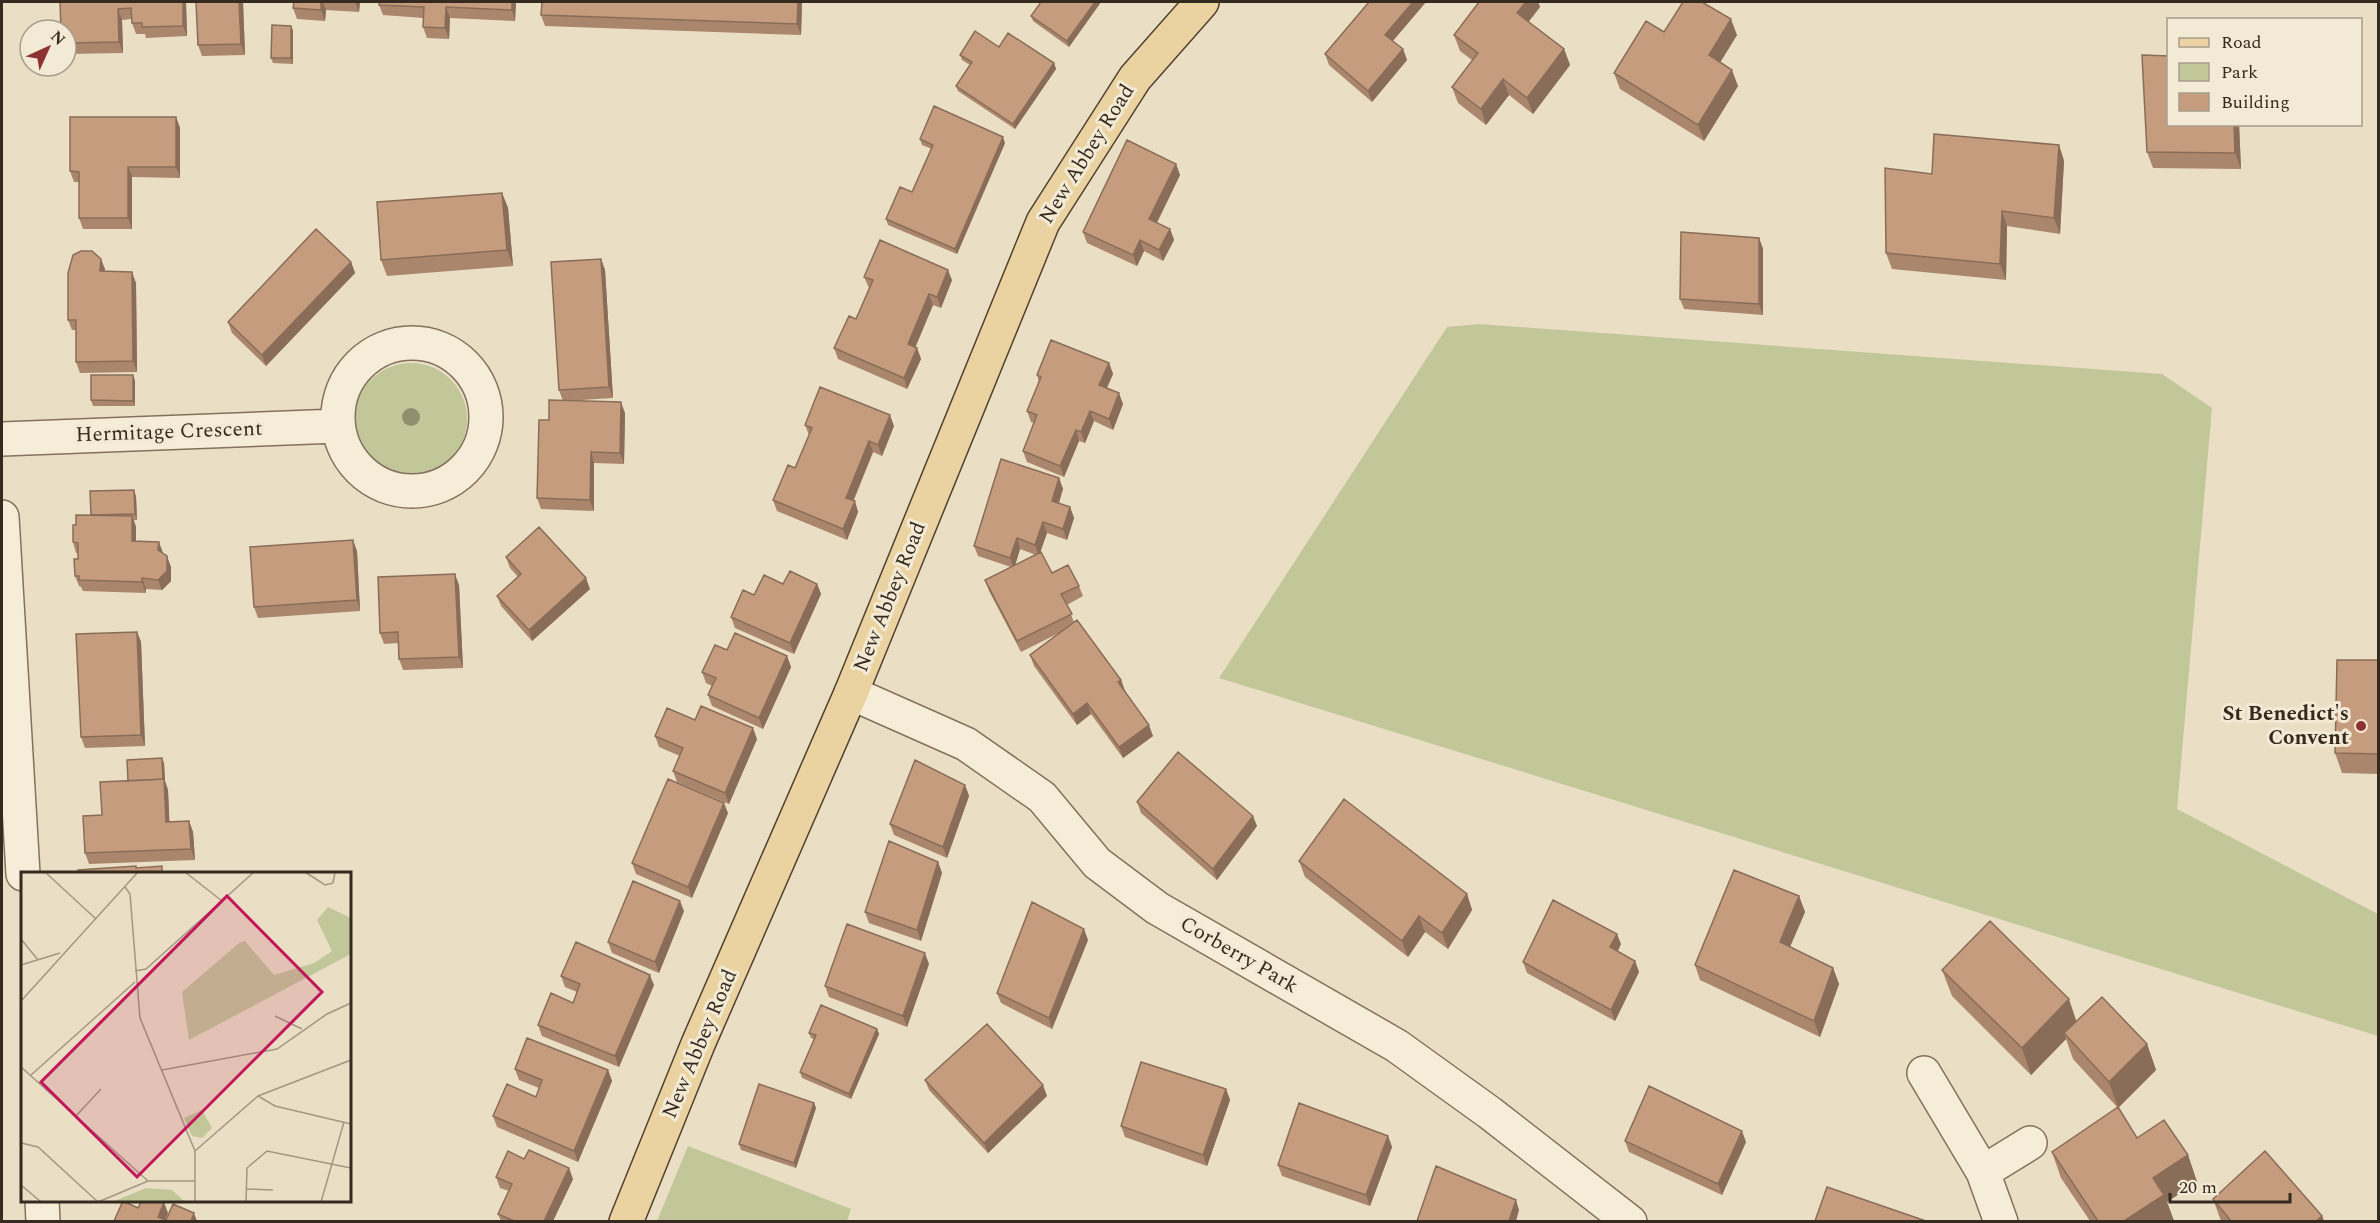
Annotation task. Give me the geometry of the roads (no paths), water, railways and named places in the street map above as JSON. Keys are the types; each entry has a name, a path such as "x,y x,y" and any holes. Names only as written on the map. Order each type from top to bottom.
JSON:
{"main road":[{"name":"New Abbey Road","path":"626,1221 699,1044 851,693 1043,222 1135,78 1202,2"}],"street":[{"path":"404,343 428,344 450,353 468,369 481,388 486,414 483,439 472,462 454,479 431,490 405,492 380,486 359,471 344,450 337,426 338,402 347,380 362,362 382,349 404,343"},
{"name":"Hermitage Crescent","path":"2,439 337,426"},
{"path":"2,517 23,872"},
{"name":"Corberry Park","path":"851,693 966,744 1041,796 1097,863 1157,908 1397,1046 1490,1113 1630,1221"},
{"path":"1924,1073 1983,1172 2001,1221"},
{"path":"1983,1172 2030,1143"},
{"path":"42,1202 43,1221"}],"place":[{"name":"St Benedict's Convent","path":"2361,726"}]}
